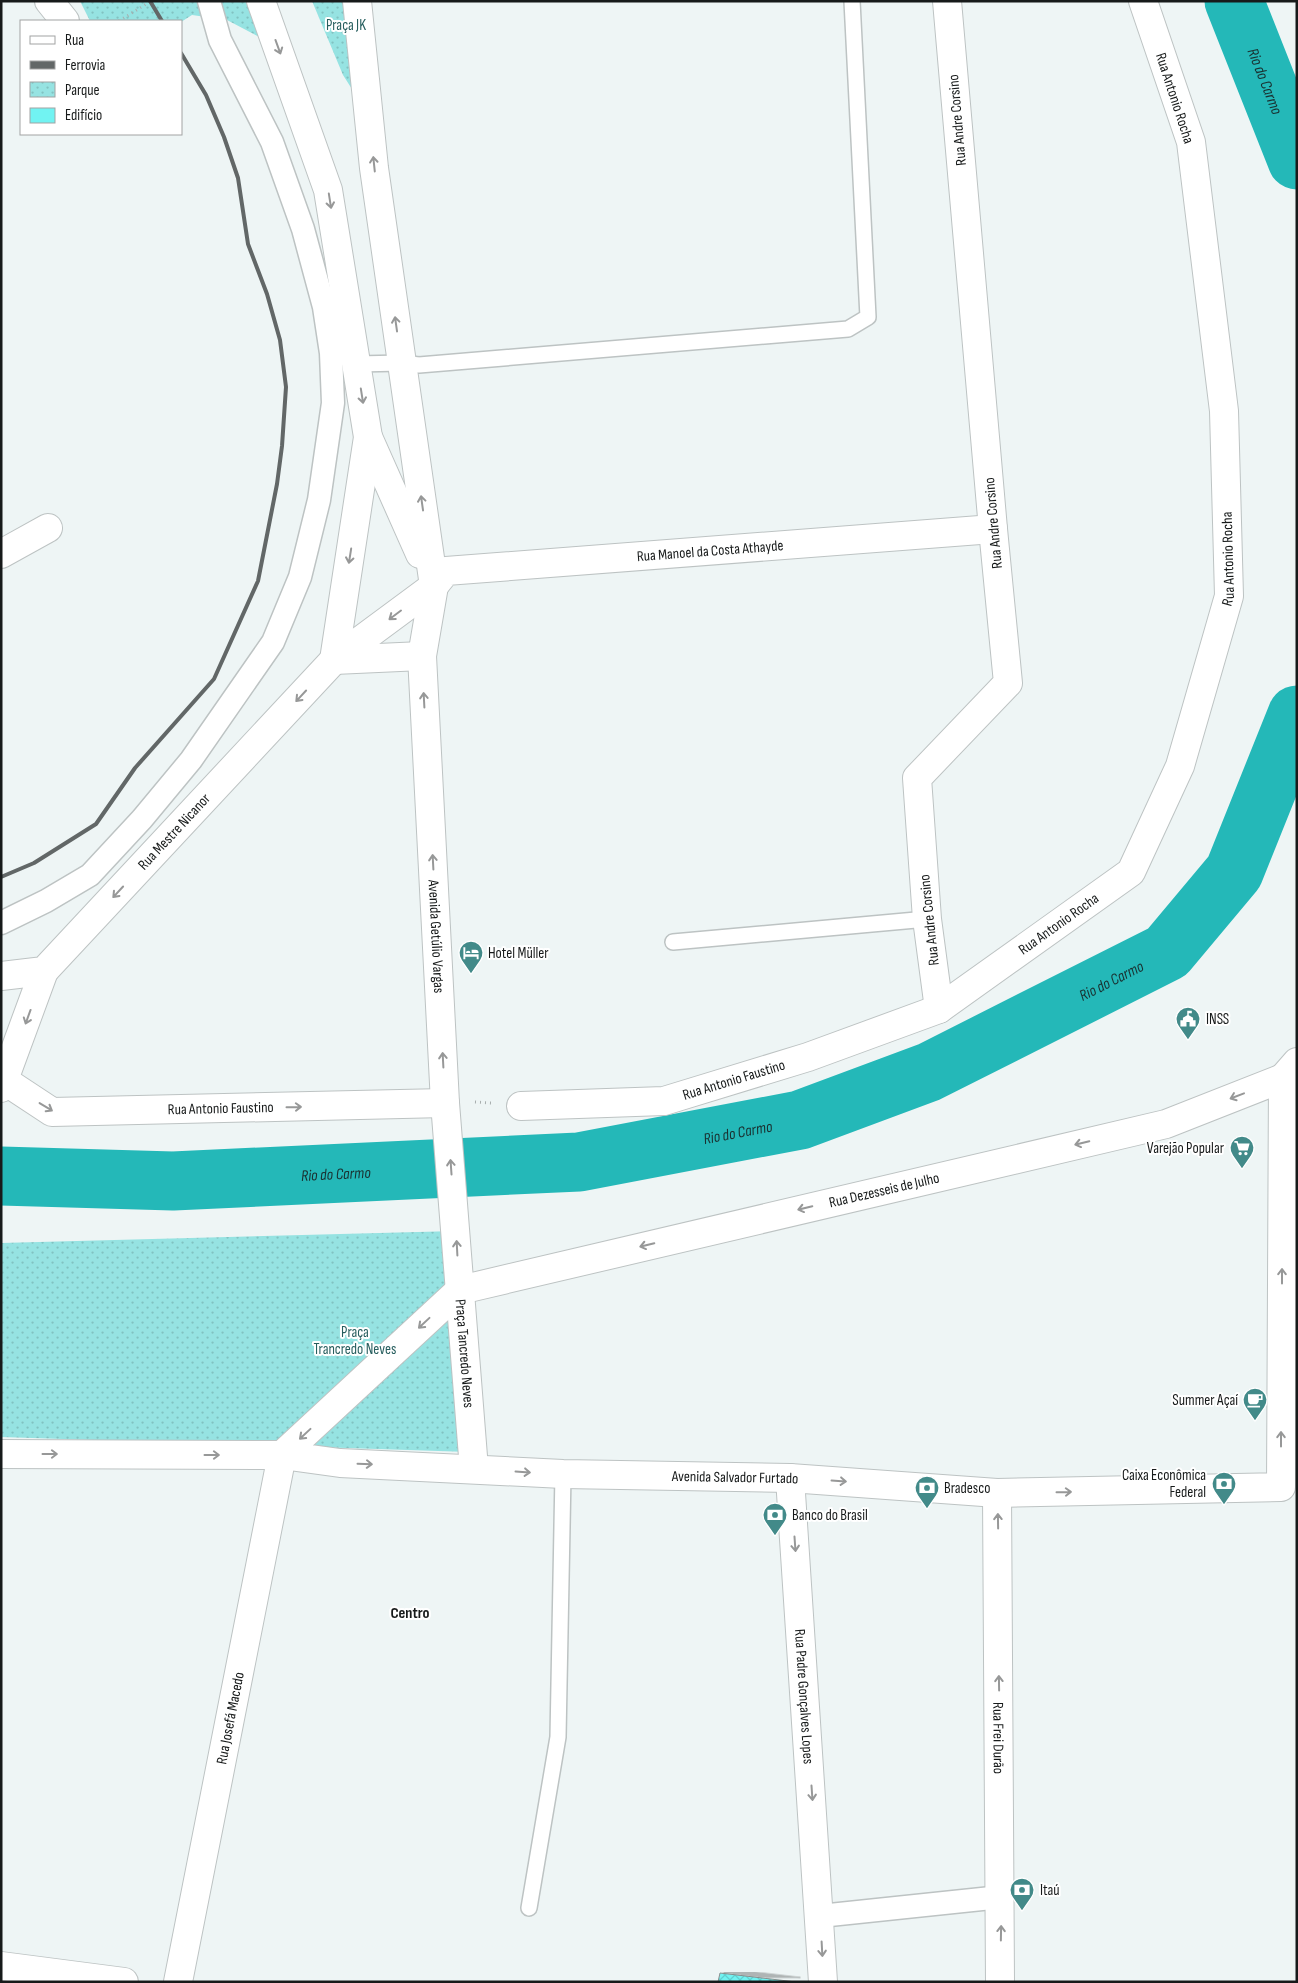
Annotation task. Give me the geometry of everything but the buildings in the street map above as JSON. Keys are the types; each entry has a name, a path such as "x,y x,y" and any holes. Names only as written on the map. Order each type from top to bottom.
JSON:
{"street":[{"path":"49,1 64,20"},
{"path":"1,923 46,901 90,875 142,819 191,760 273,642 300,577 319,500 333,403 331,353 324,307 303,229 272,142 220,40 209,1"},
{"path":"261,1 328,190 368,436 434,586"},
{"name":"Avenida Getúlio Vargas","path":"357,1 374,168 434,586 422,656 447,1114 460,1290"},
{"name":"Rua Andre Corsino","path":"939,1009 927,919 917,778 1008,683 947,1"},
{"name":"Rua Antonio Rocha","path":"939,1009 1131,872 1180,766 1229,596 1224,411 1191,142 1142,1"},
{"path":"368,436 334,660 422,656"},
{"path":"1,554 48,528"},
{"name":"Rua Manoel da Costa Athayde","path":"334,660 434,586 446,571 993,529"},
{"name":"Rua Mestre Nicanor","path":"44,971 334,660"},
{"path":"1,976 44,971 3,1085"},
{"name":"Rua Antonio Faustino","path":"521,1106 664,1100 808,1057 939,1009"},
{"name":"Rua Dezesseis de Julho","path":"460,1290 1166,1124 1290,1070"},
{"name":"Avenida Salvador Furtado","path":"474,1468 563,1474 790,1478 997,1493 1281,1487 1290,1070"},
{"name":"Rua Antonio Faustino","path":"3,1085 52,1112 447,1114"},
{"name":"Praça Tancredo Neves","path":"282,1455 460,1290"},
{"name":"Praça Tancredo Neves","path":"460,1290 474,1468"},
{"path":"1,1454 282,1455 340,1463 474,1468"},
{"name":"Rua Josefá Macedo","path":"178,1982 282,1455"},
{"name":"Rua Padre Gonçalves Lopes","path":"790,1478 824,1982"},
{"name":"Rua Frei Durão","path":"997,1493 1001,1897 1000,1982"},
{"path":"820,1916 1001,1897"},
{"path":"1,1966 124,1982"}],"lane":[{"path":"357,364 402,363 419,365 848,329 868,317 852,1"},
{"path":"673,942 927,919"},
{"path":"529,1908 558,1737 563,1474"}],"path":[{"path":"121,20 150,1"}],"green space":[{"path":"80,1 245,1 265,40 227,20 192,15 182,21 90,20"},
{"name":"Praça JK","path":"312,1 367,1 364,108 343,75"},
{"name":"Praça Trancredo Neves","path":"456,1231 469,1452 1,1437 1,1243"}],"waterway":[{"name":"Rio do Carmo","path":"1234,1 1297,160"},
{"name":"Rio do Carmo","path":"1,1176 173,1181 579,1162 800,1120 929,1072 1167,952 1234,872 1297,715"}],"railway":[{"path":"150,1 161,20"},
{"path":"1,877 34,863 96,824 135,768 214,679 258,581 277,484 282,446 286,387 280,340 267,294 248,244 238,178 224,137 206,95 182,55"}],"place":[{"name":"Hotel Müller","path":"471,974"},
{"name":"INSS","path":"1188,1040"},
{"name":"Varejão Popular","path":"1242,1169"},
{"name":"Summer Açaí","path":"1255,1421"},
{"name":"Caixa Econômica Federal","path":"1224,1505"},
{"name":"Bradesco","path":"927,1509"},
{"name":"Banco do Brasil","path":"775,1536"},
{"name":"Itaú","path":"1022,1911"}],"district":[{"name":"Centro","path":"410,1612"}]}
